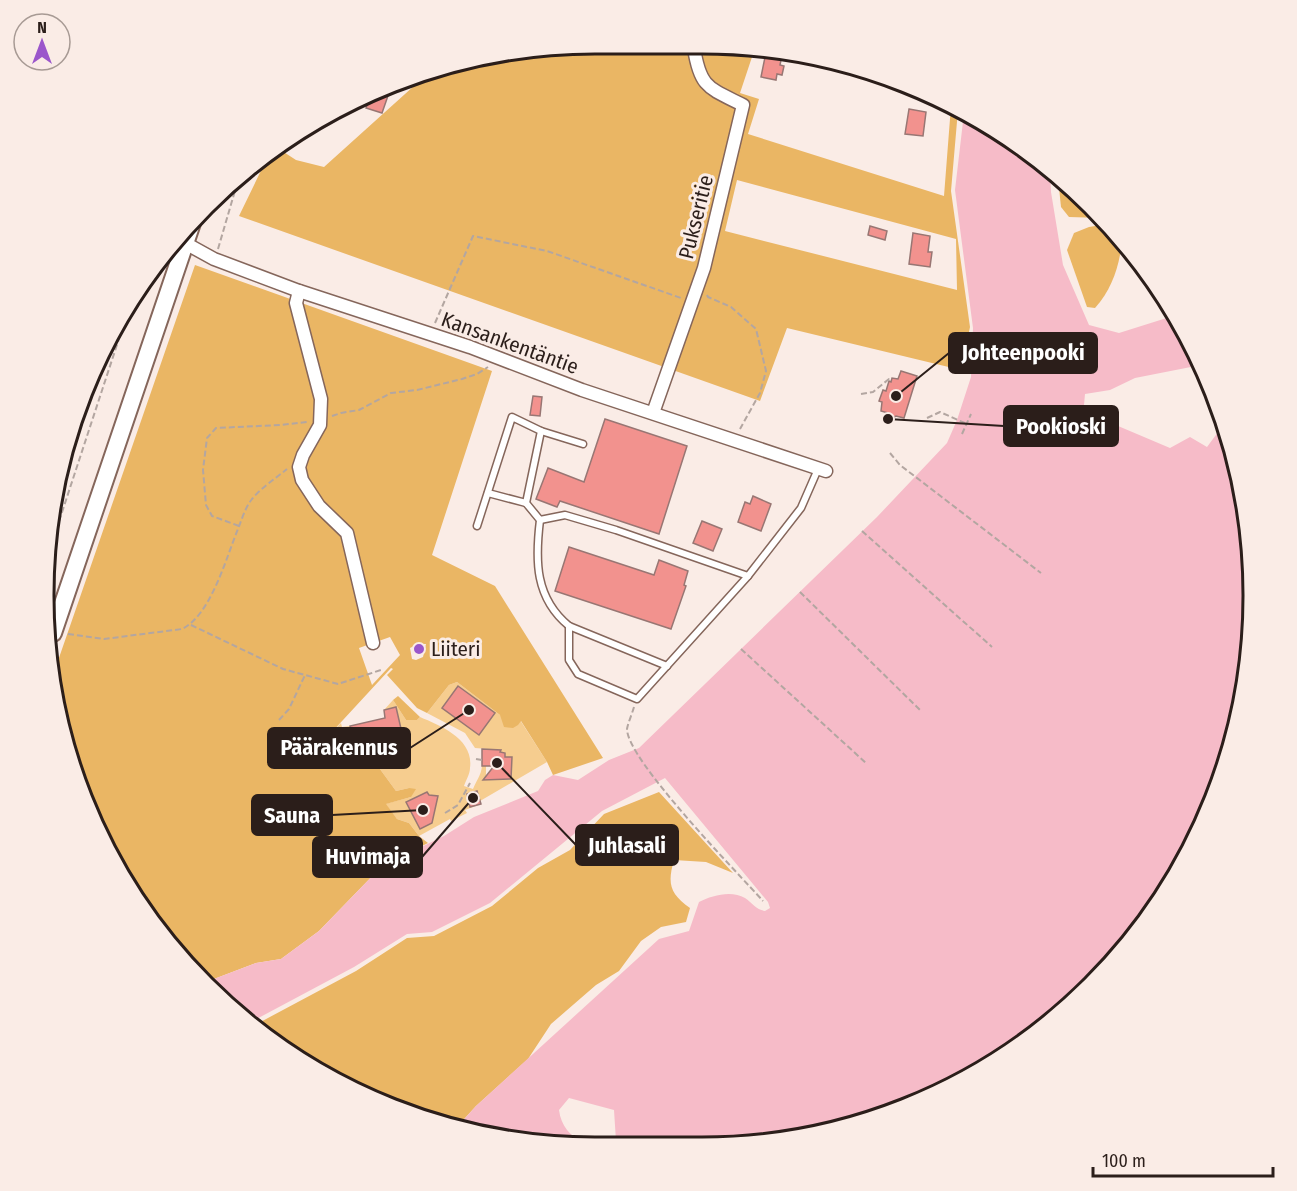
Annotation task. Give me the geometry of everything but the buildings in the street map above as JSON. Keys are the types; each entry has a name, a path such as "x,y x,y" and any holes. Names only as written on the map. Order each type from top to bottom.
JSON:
{"street":[{"name":"Pukseritie","path":"653,413 700,280 743,105 710,89 697,71 695,54"},
{"name":"Kansankentäntie","path":"185,243 214,259 298,291 430,334 582,390 822,470"},
{"path":"55,624 185,243"},
{"path":"298,291 296,303 321,399 320,426 303,455 299,467 302,480 319,506 347,533 372,643"}],"lane":[{"path":"477,526 512,417 541,432 583,444"},
{"path":"526,503 541,432"},
{"path":"569,626 569,660 578,674 637,699 748,576 801,508 822,470"},
{"path":"488,493 526,503 540,520 536,552 539,579 544,594 557,616 569,626 667,666"},
{"path":"540,520 565,515 616,530 748,576"}],"path":[{"path":"214,259 234,192"},
{"path":"430,334 473,236 547,251 692,302"},
{"path":"700,280 708,297 731,307 756,328 766,371 760,393 734,440"},
{"path":"60,519 118,341"},
{"path":"239,526 213,516 206,505 203,470 207,438 216,428 280,426 304,422 313,422 320,426 327,418 359,410 391,393 417,390 462,379 477,374 502,360"},
{"path":"861,394 873,392 889,379 892,380"},
{"path":"927,418 940,412 967,424"},
{"path":"962,434 971,414"},
{"path":"890,453 900,465 1041,573"},
{"path":"55,635 104,639 183,629 191,625 201,613 219,577 252,499 303,455"},
{"path":"862,531 992,647"},
{"path":"800,592 920,710"},
{"path":"191,625 283,669 338,684 381,670"},
{"path":"741,649 866,763"},
{"path":"279,720 289,709 305,675"},
{"path":"637,699 627,730 632,745 659,785 763,901"},
{"path":"476,759 482,760"},
{"path":"445,813 458,805 470,783"}],"shaded area":[{"path":"702,54 752,57 740,93 759,99 748,134 944,196 950,115 957,119 951,191 970,327 961,370 787,328 760,401 239,216 262,170 285,153 296,160 324,167 415,85 455,72 490,64 560,55","holes":["737,180 956,239 957,290 725,231"]},
{"path":"963,122 1002,145 1050,181 1063,265 1089,325 1119,333 1166,318 1192,367 1135,378 1110,390 1085,394 1084,405 1111,423 1170,448 1190,437 1207,447 1218,432 1233,490 1242,560 1242,631 1233,701 1225,736 1202,803 1187,835 1152,896 1109,953 1059,1003 1002,1046 941,1081 909,1096 842,1119 807,1127 737,1136 616,1137 614,1110 569,1098 559,1110 562,1121 573,1136 525,1132 463,1121 659,939 689,931 699,902 710,897 734,894 745,898 762,910 770,908 768,902 665,778 602,811 490,903 432,932 407,934 354,967 258,1018 238,1003 214,979 256,963 281,959 319,931 382,866 444,836 474,817 538,791 545,780 553,775 578,780 609,760 639,748 877,517 947,443 971,377 973,328 955,190"},
{"path":"1059,188 1089,218 1069,217 1061,207"},
{"path":"1097,226 1120,252 1114,277 1095,308 1087,307 1067,250 1074,233"},
{"path":"195,265 492,371 432,555 495,586 603,758 553,775 521,721 513,728 504,727 500,715 457,682 449,685 427,713 417,708 387,675 393,669 391,668 331,733 338,742 348,741 369,754 396,791 416,789 411,797 386,804 397,819 409,823 428,843 382,866 319,931 281,959 256,963 214,979 188,953 145,896 110,835 95,803 72,736 58,660","holes":["390,637 400,655 372,685 359,648","418,644 426,644 423,657 412,659 410,648"]},
{"path":"457,682 500,715 520,720 547,762 480,801 481,804 465,810 467,813 451,821 450,819 419,836 409,823 397,819 385,804 411,797 409,788 396,791 369,754 352,745 338,742 331,733 341,723 342,727 350,726 349,737 352,737 354,744 385,737 387,742 394,740 393,735 402,732 396,707 384,710 393,700 406,720 417,720 420,717 446,729 461,741 470,758 470,770 464,786 473,789 482,766 486,766 486,780 511,779 512,757 505,757 505,753 500,750 475,748 465,733 427,713 449,685"},
{"path":"398,696 420,717 417,720 406,720 393,700"},
{"path":"659,792 733,873 706,862 674,860 671,876 672,888 678,898 690,908 686,922 661,927 641,941 619,971 596,985 551,1024 528,1059 463,1121 388,1096 356,1081 295,1046 261,1021 356,971 407,938 434,936 492,906 538,868 570,850 604,814"}],"place":[{"name":"Johteenpooki","path":"896,396"},
{"name":"Pookioski","path":"888,419"},
{"name":"Liiteri","path":"419,649"},
{"name":"Päärakennus","path":"469,710"},
{"name":"Juhlasali","path":"497,763"},
{"name":"Huvimaja","path":"473,798"},
{"name":"Sauna","path":"423,810"}]}
